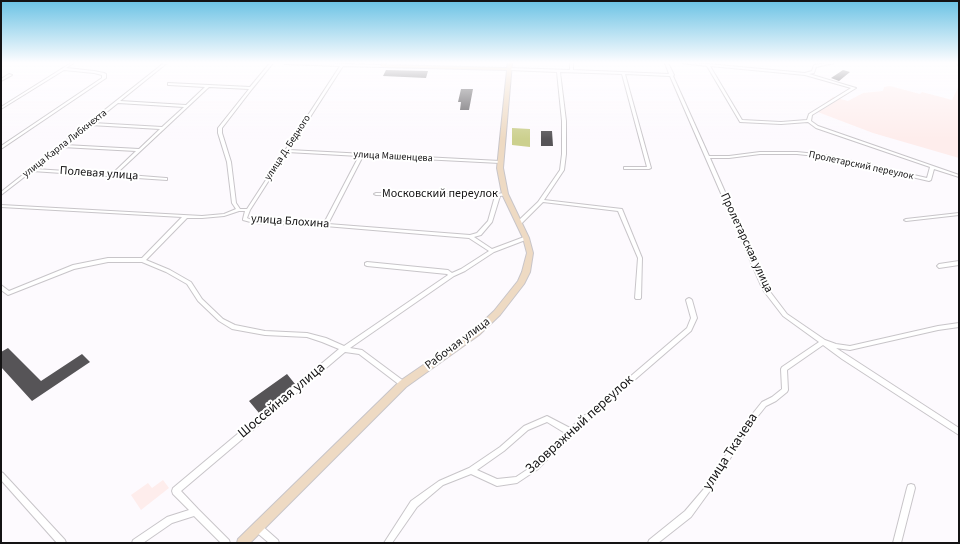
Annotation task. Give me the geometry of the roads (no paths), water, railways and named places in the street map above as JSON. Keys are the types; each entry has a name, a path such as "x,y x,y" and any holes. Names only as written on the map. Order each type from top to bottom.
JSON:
{"main road":[{"name":"Рабочая улица","path":"257,527 403,384 476,333 497,313 517,288 526,272 530,253 526,238 505,194 501,176 500,162 507,88"},
{"path":"242,543 257,527"}],"street":[{"path":"1,108 32,88"},
{"path":"1,148 89,88"},
{"name":"улица Карла Либкнехта","path":"1,194 134,88"},
{"path":"113,175 205,88"},
{"path":"238,210 234,203 229,162 220,133 220,128 251,88"},
{"name":"улица Д. Бедного","path":"248,210 327,88"},
{"path":"519,223 541,201 562,170 564,121 560,88"},
{"path":"625,168 648,168 627,88"},
{"name":"Пролетарская улица","path":"678,88 766,290 785,315 823,342 959,432"},
{"path":"722,88 741,121 781,123 809,121 817,127 833,133 959,176"},
{"path":"809,121 810,115 853,88"},
{"path":"117,102 186,106"},
{"path":"90,124 164,128"},
{"path":"62,146 140,150"},
{"name":"улица Машенцева","path":"286,151 500,162"},
{"name":"Пролетарский переулок","path":"707,157 729,157 760,153 797,153 825,156 929,180 932,167"},
{"path":"325,225 362,156"},
{"name":"Полевая улица","path":"32,170 166,179"},
{"name":"Московский переулок","path":"376,194 505,194"},
{"path":"470,237 479,234 490,221 498,195"},
{"path":"541,201 620,210 640,258 638,298"},
{"name":"улица Блохина","path":"1,206 213,217 238,210 248,210 245,216 247,221 325,225 470,237 492,251"},
{"path":"906,220 959,214"},
{"path":"143,260 186,216"},
{"name":"Шоссейная улица","path":"226,543 195,512 176,490 344,349 452,275 463,270 492,251 526,238"},
{"path":"1,287 8,293 73,266 108,260 143,260 188,283 200,300 220,320 234,326 261,332 307,335 324,340 344,349 360,352 403,384"},
{"path":"367,264 448,272 452,275"},
{"path":"939,266 959,264"},
{"name":"Заовражный переулок","path":"471,470 496,483 517,480 536,467 570,432 689,328 694,318 688,300"},
{"path":"823,342 850,348 938,328 959,325"},
{"name":"улица Ткачева","path":"652,543 688,514 710,486 748,424 764,404 774,399 785,390 784,369 823,342"},
{"path":"388,543 414,504 441,483 471,470 502,449 526,428 546,418 570,432"},
{"path":"1,475 62,543"},
{"path":"897,543 911,488"},
{"path":"136,543 170,520 195,512"},
{"path":"257,527 275,543"}]}
